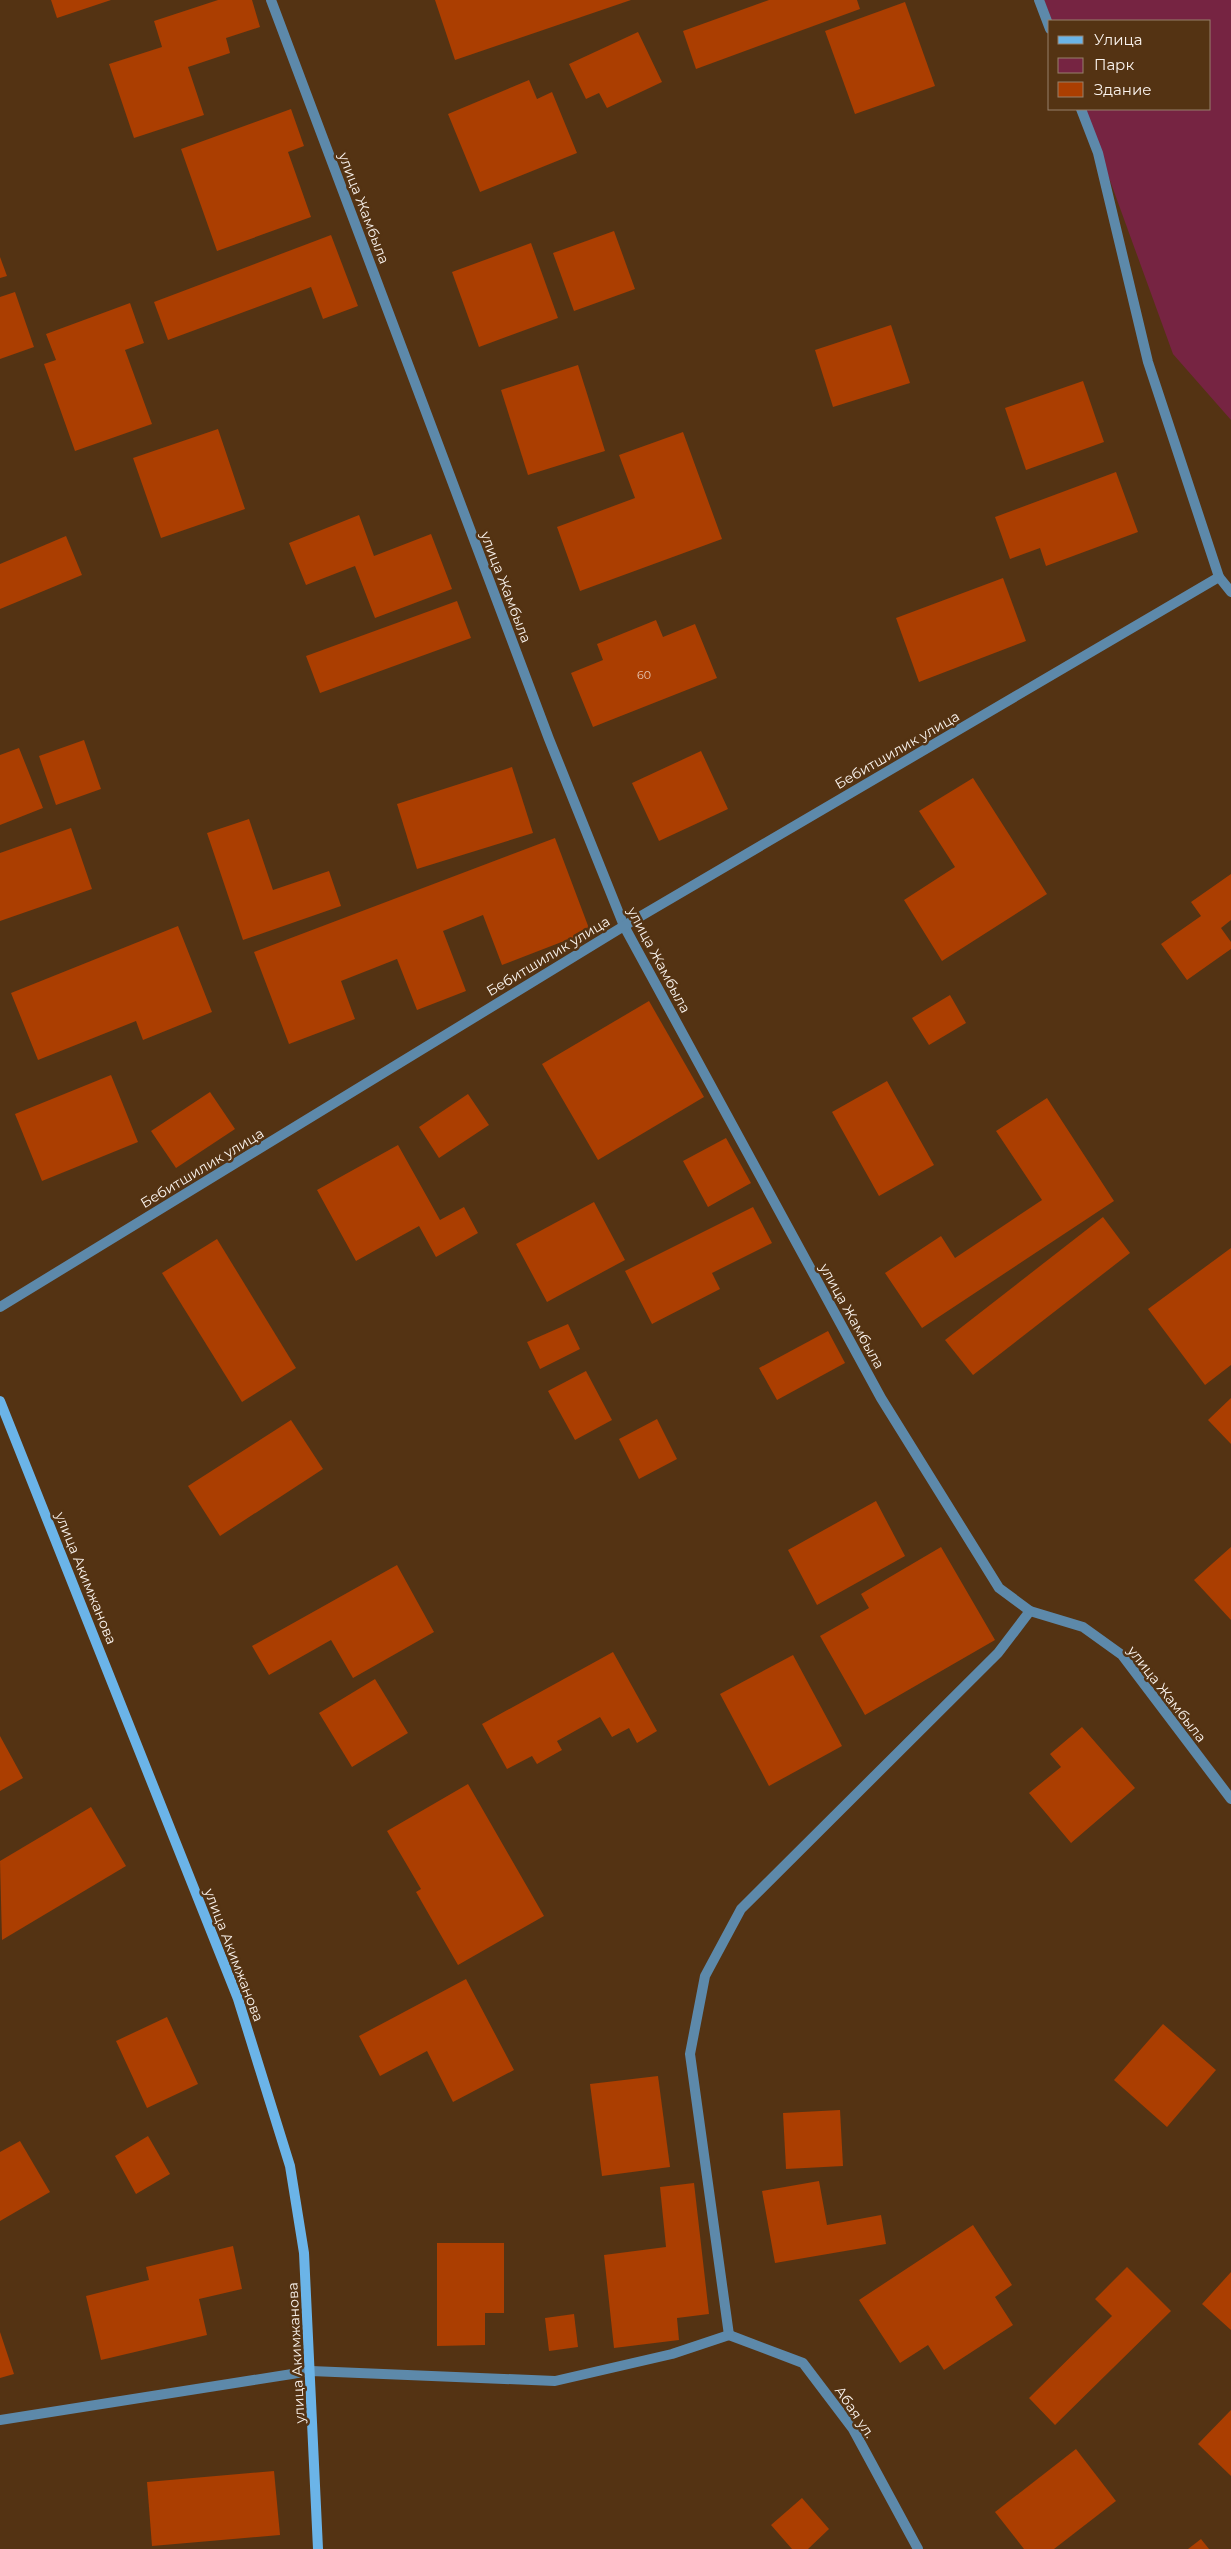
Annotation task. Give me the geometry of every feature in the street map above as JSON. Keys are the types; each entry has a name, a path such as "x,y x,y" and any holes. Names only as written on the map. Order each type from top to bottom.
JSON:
{"street":[{"name":"улица Жамбыла","path":"271,0 545,730 624,926 881,1398 999,1588 1030,1611 1083,1627 1122,1655 1231,1799"},
{"path":"1039,0 1048,23"},
{"path":"1081,110 1098,153 1148,362 1218,577 1231,592"},
{"name":"Бебитшилик улица","path":"0,1307 624,926 1218,577"},
{"path":"1218,577 1231,580"},
{"name":"улица Акимжанова","path":"0,1401 238,1999 290,2166 304,2253 318,2549"},
{"path":"0,2420 311,2372 555,2381 672,2354 730,2334 690,2054 705,1976 740,1909 998,1653 1030,1611"},
{"name":"Абая ул.","path":"730,2334 803,2364 853,2429 918,2549"}],"green space":[{"path":"1044,0 1231,0 1231,420 1173,354 1084,110 1211,110 1211,20 1052,20"}],"building":[{"path":"51,0 111,0 57,18"},
{"path":"218,0 252,0 260,27 226,38 230,53 188,67 204,115 134,138 109,64 162,47 154,21"},
{"path":"435,0 631,0 455,60"},
{"path":"769,0 857,0 860,9 696,69 683,31"},
{"path":"905,2 935,86 855,114 825,31"},
{"path":"638,32 662,82 607,108 599,93 586,99 569,64"},
{"path":"529,80 537,99 552,92 577,153 480,192 448,114"},
{"path":"291,109 304,146 288,152 311,217 217,251 181,149"},
{"path":"614,231 635,289 574,311 553,253"},
{"path":"331,235 358,306 323,319 311,287 168,340 154,302"},
{"path":"531,243 558,318 479,347 452,272"},
{"path":"0,257 7,276 0,278"},
{"path":"15,292 34,347 0,359 0,297"},
{"path":"130,303 144,343 125,350 152,424 75,451 44,364 56,360 46,334"},
{"path":"891,325 910,383 833,407 815,350"},
{"path":"578,365 605,451 528,475 501,390"},
{"path":"1083,381 1104,442 1026,470 1005,408"},
{"path":"218,429 245,509 161,538 133,458"},
{"path":"683,432 722,539 580,591 557,527 635,498 619,455"},
{"path":"1116,472 1138,532 1046,566 1040,548 1010,559 995,517"},
{"path":"359,515 374,556 431,534 452,589 375,618 355,566 306,585 289,543"},
{"path":"66,536 82,575 0,609 0,564"},
{"path":"1003,578 1026,641 919,682 896,618"},
{"path":"457,601 471,638 320,693 306,656"},
{"path":"656,620 663,637 695,624 717,678 593,727 571,673 603,660 597,644"},
{"path":"84,740 101,789 56,805 39,756"},
{"path":"19,748 43,808 0,825 0,755"},
{"path":"701,751 728,809 659,841 632,783"},
{"path":"512,767 533,833 417,869 397,804"},
{"path":"973,778 1047,894 942,961 904,900 955,867 919,811"},
{"path":"249,819 273,890 329,871 341,906 243,940 207,833"},
{"path":"71,828 92,889 0,921 0,853"},
{"path":"555,838 590,931 502,965 483,915 443,931 466,991 417,1010 397,959 341,981 355,1019 289,1044 254,952"},
{"path":"1231,874 1231,920 1221,928 1231,942 1231,949 1187,980 1161,944 1201,916 1191,902"},
{"path":"178,926 212,1012 143,1040 136,1021 38,1060 11,993"},
{"path":"950,995 966,1023 929,1045 912,1018"},
{"path":"649,1001 704,1097 598,1160 542,1064"},
{"path":"111,1075 138,1142 42,1181 15,1114"},
{"path":"887,1081 934,1165 879,1196 832,1112"},
{"path":"210,1092 235,1129 176,1168 151,1131"},
{"path":"468,1094 489,1125 439,1158 419,1127"},
{"path":"1047,1098 1114,1201 922,1328 885,1273 941,1236 955,1258 1042,1200 996,1131"},
{"path":"726,1138 751,1183 708,1207 683,1161"},
{"path":"398,1145 440,1220 464,1207 478,1233 436,1257 419,1226 356,1261 317,1190"},
{"path":"594,1202 625,1260 547,1302 516,1244"},
{"path":"753,1207 772,1243 712,1273 720,1289 652,1324 625,1271"},
{"path":"1103,1217 1130,1253 973,1375 945,1340"},
{"path":"217,1239 296,1368 242,1402 162,1273"},
{"path":"1231,1248 1231,1365 1205,1385 1148,1309"},
{"path":"568,1324 580,1349 540,1369 527,1342"},
{"path":"828,1331 845,1363 777,1400 759,1368"},
{"path":"586,1371 612,1420 575,1440 548,1391"},
{"path":"1231,1398 1231,1444 1208,1420"},
{"path":"657,1419 677,1459 639,1479 619,1439"},
{"path":"291,1420 323,1469 220,1536 188,1486"},
{"path":"876,1501 905,1556 817,1605 788,1550"},
{"path":"941,1547 995,1640 865,1715 820,1636 869,1608 861,1594"},
{"path":"1231,1547 1231,1620 1194,1580"},
{"path":"397,1565 434,1632 353,1678 331,1640 269,1675 252,1646"},
{"path":"613,1652 657,1731 637,1743 629,1728 612,1737 600,1717 557,1741 562,1750 537,1764 532,1756 507,1769 482,1724"},
{"path":"793,1655 842,1746 769,1786 720,1694"},
{"path":"375,1679 408,1733 352,1767 319,1713"},
{"path":"1082,1727 1135,1788 1071,1843 1029,1793 1061,1767 1050,1754"},
{"path":"0,1736 23,1778 0,1791"},
{"path":"468,1784 544,1916 458,1965 416,1892 421,1889 387,1831"},
{"path":"91,1807 126,1866 2,1940 0,1861"},
{"path":"466,1979 514,2070 453,2102 427,2051 380,2076 359,2036"},
{"path":"167,2017 198,2084 147,2108 116,2041"},
{"path":"1163,2024 1216,2070 1167,2127 1114,2080"},
{"path":"658,2076 670,2167 602,2176 590,2084"},
{"path":"840,2110 843,2166 786,2169 783,2113"},
{"path":"148,2136 170,2174 136,2194 115,2156"},
{"path":"20,2141 50,2192 0,2221 0,2152"},
{"path":"819,2181 827,2225 881,2215 886,2244 775,2263 762,2191"},
{"path":"694,2183 709,2314 677,2318 679,2340 614,2348 604,2255 666,2247 660,2187"},
{"path":"973,2225 1012,2285 995,2297 1013,2325 944,2370 928,2345 900,2363 859,2300"},
{"path":"437,2243 504,2243 504,2313 485,2313 485,2345 437,2346"},
{"path":"233,2246 242,2289 199,2299 207,2335 101,2360 86,2296 149,2280 146,2267"},
{"path":"1127,2267 1171,2311 1055,2425 1029,2398 1112,2316 1095,2299"},
{"path":"1231,2272 1231,2330 1202,2304"},
{"path":"574,2314 578,2347 549,2351 545,2318"},
{"path":"0,2332 14,2374 0,2378"},
{"path":"1231,2410 1231,2476 1198,2444"},
{"path":"1076,2449 1116,2501 1054,2549 1024,2549 995,2512"},
{"path":"274,2471 280,2535 152,2546 147,2482"},
{"path":"802,2498 829,2529 808,2549 792,2549 771,2525"},
{"path":"1201,2539 1209,2549 1188,2549"}]}
